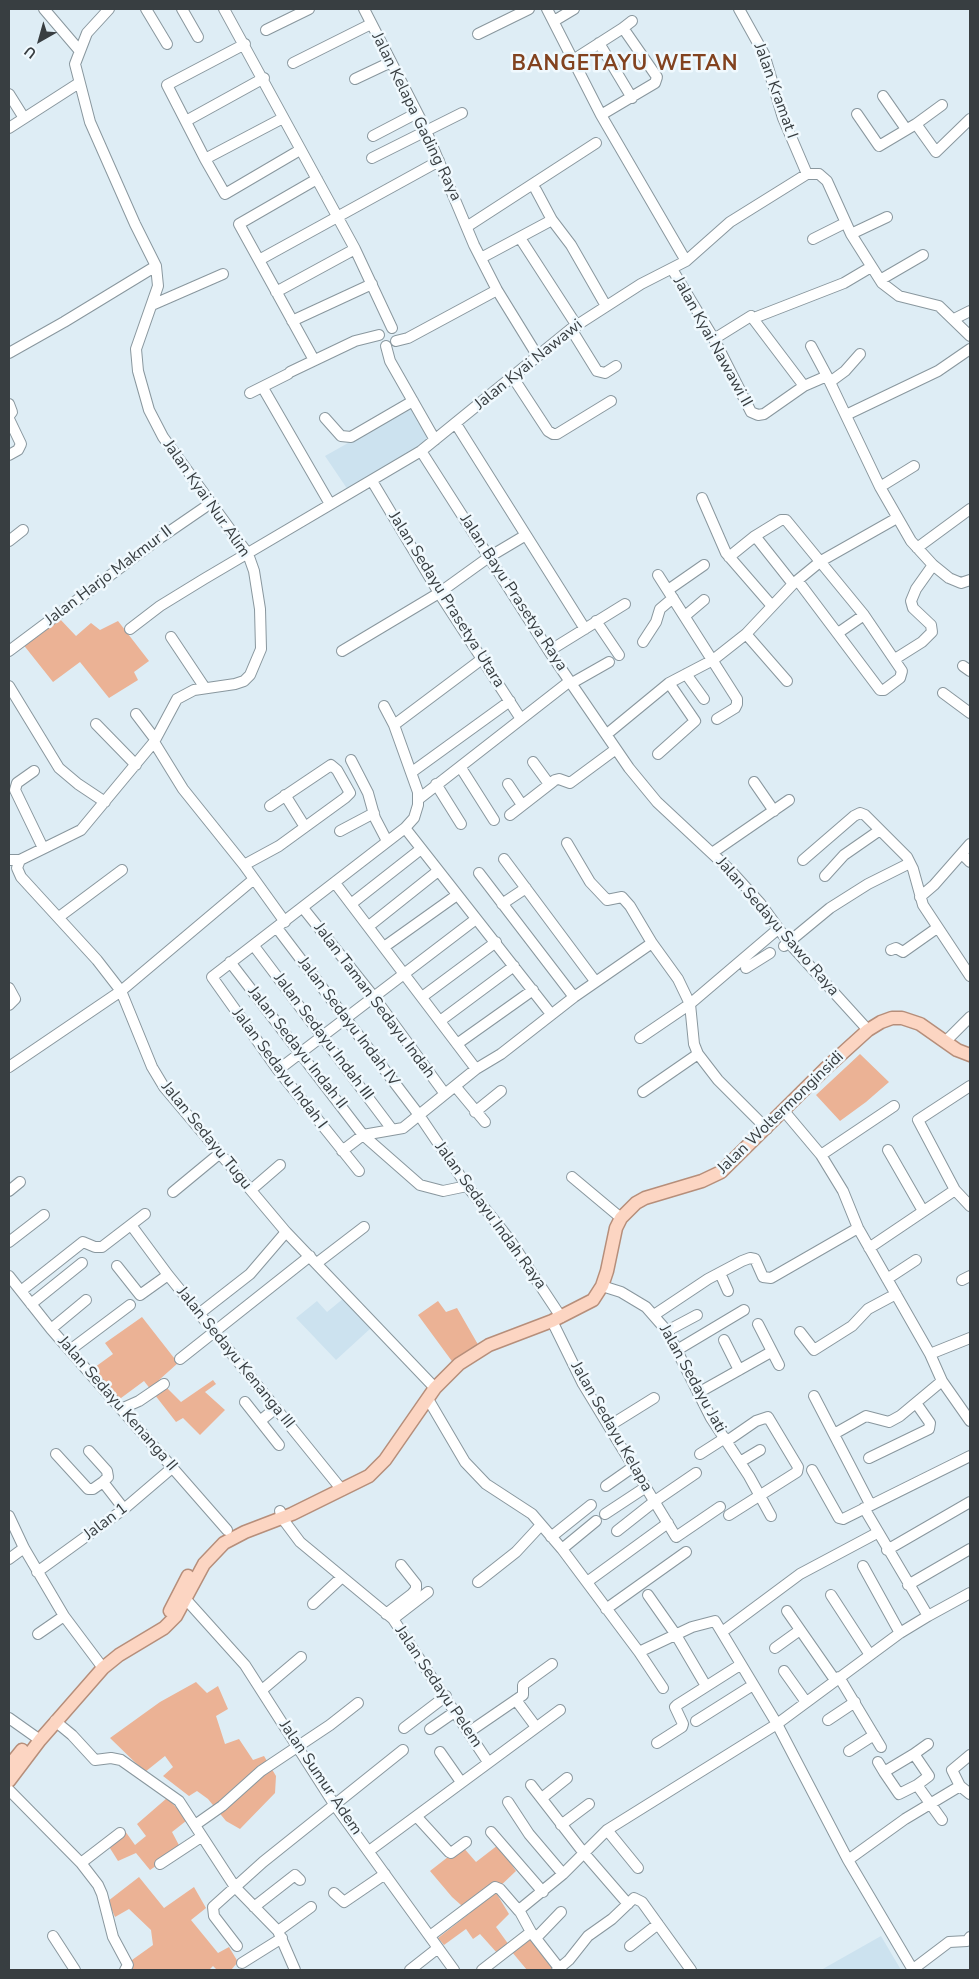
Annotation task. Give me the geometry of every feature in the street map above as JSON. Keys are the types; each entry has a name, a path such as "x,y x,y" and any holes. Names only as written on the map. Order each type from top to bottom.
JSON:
{"main road":[{"name":"Jalan Woltermonginsidi","path":"9,1766 117,1646 149,1628 169,1613 183,1596 211,1549 228,1530 243,1528 298,1509 342,1490 376,1471 432,1393 459,1364 479,1351 509,1336 557,1319 587,1304 602,1286 616,1228 621,1218 644,1198 716,1176 868,1030 892,1018 902,1018 920,1024 945,1042 970,1055"},
{"name":"Jalan Woltermonginsidi","path":"211,1549 243,1528"},
{"name":"Jalan Woltermonginsidi","path":"9,1781 37,1737 55,1721 100,1665"}],"street":[{"path":"44,9 79,50 91,27 109,9"},
{"path":"146,9 167,44"},
{"path":"182,9 198,37"},
{"path":"224,9 264,78 300,150 356,249 392,328 396,332 396,341"},
{"path":"266,30 308,9"},
{"name":"Jalan Kelapa Gading Raya","path":"364,9 426,130 481,258 497,290 537,356"},
{"path":"478,34 529,9"},
{"path":"547,9 601,115 686,261"},
{"path":"554,21 574,9"},
{"name":"Jalan Kramat I","path":"740,9 764,54 783,118 807,174"},
{"path":"573,60 632,21"},
{"path":"293,63 371,24"},
{"path":"601,115 656,83 657,79 623,28"},
{"path":"599,43 632,98"},
{"path":"245,44 168,84 222,196 300,150"},
{"name":"Jalan Kyai Nur Alim","path":"9,860 20,860 81,830 154,741 177,699 184,694 205,688 244,681 254,666 261,649 260,609 254,571 248,554 163,438 144,394 136,361 136,349 158,286 156,266 135,224 90,122 75,64 79,50"},
{"path":"355,79 391,62"},
{"path":"186,121 264,78"},
{"path":"9,128 79,83"},
{"path":"9,94 24,118"},
{"path":"883,96 906,130"},
{"path":"857,114 879,146 916,124 942,105"},
{"path":"372,158 462,112"},
{"path":"373,136 417,113"},
{"path":"205,158 283,118"},
{"path":"916,124 936,152 970,120"},
{"path":"468,226 596,143"},
{"path":"259,260 439,161"},
{"path":"807,174 819,174 824,177 845,223 880,280 899,296 934,303 954,319 970,336"},
{"name":"Jalan Kyai Nawawi","path":"130,629 160,606 421,451 574,328 641,284 686,261 730,222 807,174"},
{"path":"314,360 239,224 317,179"},
{"path":"536,190 552,220 571,246 606,306"},
{"path":"851,234 887,217"},
{"path":"481,258 552,220"},
{"path":"813,239 845,223"},
{"path":"520,238 574,328 597,371 605,373 616,366"},
{"path":"276,292 356,249"},
{"path":"880,280 922,254"},
{"path":"9,353 156,266"},
{"path":"714,339 745,318 751,316 754,318 844,283 871,267"},
{"name":"Jalan Kyai Nawawi II","path":"672,268 714,339 747,408 754,414 764,414 804,386 828,379 845,371 860,354"},
{"path":"152,305 224,274"},
{"path":"292,321 372,284"},
{"path":"386,346 408,338 497,290"},
{"path":"954,319 970,311"},
{"path":"754,318 804,386"},
{"path":"392,328 382,329 379,335 380,342 386,346 390,361 435,440"},
{"path":"250,393 356,341 379,335"},
{"path":"811,346 880,487 897,518 917,548 933,566 956,582 961,583 970,580"},
{"path":"846,415 938,370 970,349"},
{"path":"512,376 548,431 553,434 557,434 611,401"},
{"path":"263,388 330,504"},
{"path":"325,418 342,436 351,437 412,401"},
{"path":"9,404 12,412 9,418 21,444 18,450 9,455"},
{"path":"456,424 585,629"},
{"name":"Jalan Bayu Prasetya Raya","path":"421,451 549,651 607,734"},
{"path":"880,487 914,466"},
{"name":"Jalan Sedayu Prasetya Utara","path":"372,481 439,593 521,719"},
{"path":"702,498 723,548 772,606"},
{"name":"Jalan Harjo Makmur II","path":"9,651 160,538 212,503"},
{"path":"917,548 970,508"},
{"path":"607,734 669,683 714,660 746,634 796,582 821,560 897,518"},
{"path":"729,557 754,536 781,520 786,520 821,560 864,615 895,659 902,675 881,691 838,633 796,582 754,536"},
{"path":"9,541 23,530"},
{"path":"342,651 439,593 489,557 526,535"},
{"path":"643,642 656,622 660,609 670,594 704,565"},
{"path":"895,659 922,642 932,632 931,625 913,608 911,601 916,589 933,566"},
{"path":"658,575 714,660 738,701 735,708 718,719"},
{"path":"684,616 704,600"},
{"path":"549,651 624,604"},
{"path":"838,633 864,615"},
{"path":"596,621 619,655"},
{"path":"746,634 787,681"},
{"path":"171,637 205,688"},
{"path":"394,725 482,659"},
{"path":"230,962 254,946 405,828 414,818 420,798 436,784 461,768 521,719 571,682 609,662"},
{"path":"686,674 704,699"},
{"path":"658,754 695,721 669,683"},
{"path":"9,686 59,768 78,784 105,802"},
{"path":"943,693 970,713"},
{"path":"412,772 510,701"},
{"path":"384,706 394,725 420,798"},
{"name":"Jalan Sedayu Indah IV","path":"136,714 182,789 244,865 281,925 344,1019 419,1116"},
{"path":"96,724 136,765"},
{"name":"Jalan Sedayu Sawo Raya","path":"607,734 629,768 657,802 738,878 778,929 786,945 868,1030"},
{"path":"510,815 549,784 559,779 570,783 616,749"},
{"path":"351,760 368,793 374,813 387,841"},
{"path":"533,762 549,784"},
{"path":"244,865 279,846 349,794 342,777 335,767 330,765 270,806"},
{"path":"461,768 494,820"},
{"path":"34,771 18,783 15,790 43,848"},
{"path":"754,782 774,811"},
{"path":"436,784 461,824"},
{"path":"508,784 522,805"},
{"path":"285,795 305,826"},
{"path":"712,853 789,800"},
{"path":"340,831 374,813"},
{"path":"803,860 858,813 865,816 899,847 910,863 920,897 937,928 970,976"},
{"path":"405,828 551,1014"},
{"path":"825,876 844,855 880,830"},
{"path":"567,843 590,882 607,900 610,901 620,897 627,902 652,943 678,979 690,1004 694,1044 698,1054 718,1080 767,1129"},
{"path":"920,897 934,885 970,844"},
{"path":"351,904 421,848"},
{"path":"962,854 970,862"},
{"path":"504,859 595,982"},
{"name":"Jalan Sedayu Tugu","path":"20,860 17,868 21,877 59,917 121,991 158,1078 219,1154 286,1232 432,1393 464,1462 495,1491 527,1509 562,1549 639,1652 663,1688"},
{"path":"786,945 830,908 868,884 910,863"},
{"path":"59,917 122,870"},
{"path":"369,926 438,870"},
{"path":"479,873 574,997"},
{"path":"9,1066 121,991 254,879"},
{"path":"335,883 476,1069"},
{"path":"502,904 526,888"},
{"path":"384,947 457,895"},
{"name":"Jalan Taman Sedayu Indah","path":"303,908 374,997 445,1094"},
{"path":"278,1070 476,919"},
{"path":"891,950 896,948 903,952 937,928"},
{"path":"640,1038 690,1004 778,929"},
{"path":"422,997 496,942"},
{"path":"342,1151 363,1134 391,1128 403,1128 476,1069 508,1048 574,997 652,943"},
{"name":"Jalan Sedayu Indah III","path":"254,946 391,1128"},
{"path":"746,968 770,954"},
{"name":"Jalan Sedayu Indah I","path":"230,962 212,976 217,987 278,1070 359,1171"},
{"name":"Jalan Sedayu Indah II","path":"230,962 363,1134 420,1186 443,1191 467,1186"},
{"path":"440,1021 514,966"},
{"path":"9,988 15,998 9,1005"},
{"path":"457,1044 533,990"},
{"path":"945,1042 970,1017"},
{"path":"644,1092 698,1054"},
{"path":"455,1086 475,1112 486,1122"},
{"path":"970,1086 918,1120 955,1190 970,1206"},
{"path":"475,1112 501,1091"},
{"path":"821,1155 894,1106"},
{"path":"784,1111 821,1155 843,1190 858,1228 930,1354 942,1380 970,1421"},
{"name":"Jalan Sedayu Indah Raya","path":"419,1116 467,1186 510,1240 557,1319"},
{"path":"888,1150 923,1211"},
{"path":"173,1192 219,1154"},
{"path":"251,1190 280,1165"},
{"path":"572,1177 621,1218"},
{"path":"9,1191 20,1182"},
{"path":"869,1248 955,1190"},
{"path":"21,1291 83,1242 95,1248 102,1247 145,1214"},
{"path":"9,1242 44,1215"},
{"name":"Jalan Sedayu Kenanga III","path":"131,1224 168,1275 342,1490"},
{"path":"180,1358 313,1260 364,1227"},
{"path":"654,1315 720,1273 752,1258 756,1261 763,1277 771,1278 858,1228"},
{"path":"200,1314 250,1274 286,1232"},
{"path":"887,1279 916,1260"},
{"path":"31,1304 82,1263"},
{"path":"117,1266 140,1295 168,1275"},
{"path":"720,1273 728,1291"},
{"name":"Jalan Sedayu Kenanga II","path":"9,1276 51,1329 228,1530"},
{"name":"Jalan Sedayu Jati","path":"602,1286 620,1292 646,1307 667,1331 698,1393 771,1516"},
{"path":"800,1332 814,1350 852,1326 868,1309 896,1294"},
{"path":"51,1329 86,1300"},
{"path":"70,1350 130,1305"},
{"path":"677,1350 744,1310"},
{"path":"667,1331 697,1315"},
{"name":"Jalan Sedayu Kelapa","path":"557,1319 583,1384 670,1528"},
{"path":"758,1324 779,1365"},
{"path":"930,1354 970,1338"},
{"path":"724,1340 739,1370"},
{"path":"698,1393 771,1352"},
{"path":"834,1434 866,1416 889,1422 916,1403 942,1380"},
{"path":"121,1409 139,1401 164,1384"},
{"path":"814,1396 834,1434 867,1506 877,1533 928,1616"},
{"path":"610,1426 654,1398"},
{"path":"245,1402 279,1445"},
{"path":"869,1458 929,1429 930,1424 916,1403"},
{"path":"260,1421 276,1408"},
{"path":"700,1454 765,1417 770,1419 798,1470 729,1515"},
{"path":"740,1462 760,1450"},
{"path":"56,1454 88,1489 93,1489 108,1476 107,1471 89,1451"},
{"path":"812,1470 839,1518 843,1519 970,1456"},
{"path":"606,1486 634,1467"},
{"name":"Jalan 1","path":"37,1572 124,1509 172,1468"},
{"path":"617,1531 655,1501 696,1473"},
{"path":"103,1482 124,1509"},
{"path":"605,1514 646,1487"},
{"path":"887,1550 970,1502"},
{"path":"551,1537 591,1505"},
{"path":"587,1582 670,1528 676,1537 720,1507"},
{"name":"Jalan Sedayu Pelem","path":"281,1515 300,1542 389,1617 446,1696 488,1762"},
{"path":"10,1521 37,1572 64,1616 100,1665"},
{"path":"562,1549 596,1521"},
{"path":"478,1582 516,1552 541,1525"},
{"path":"723,1631 800,1574 877,1533"},
{"path":"9,1559 24,1548"},
{"path":"908,1585 970,1549"},
{"path":"606,1609 686,1552"},
{"path":"389,1617 416,1589 416,1584 402,1565"},
{"path":"863,1566 900,1633"},
{"path":"313,1604 341,1578"},
{"path":"389,1617 428,1592"},
{"path":"519,1911 563,1874 607,1830 777,1724 900,1633 970,1593"},
{"path":"648,1595 676,1635 706,1686"},
{"name":"Jalan Sumur Adem","path":"183,1596 244,1665 262,1690 334,1804 454,1970"},
{"path":"831,1596 870,1655"},
{"path":"788,1611 800,1630 855,1702 881,1747"},
{"path":"38,1634 64,1616"},
{"path":"639,1652 692,1627 715,1621 723,1631 740,1665 777,1724 848,1860 912,1970 950,1942 967,1941 970,1936"},
{"path":"775,1648 800,1630"},
{"path":"262,1690 301,1657"},
{"path":"469,1732 516,1700 524,1693 523,1685 552,1664"},
{"path":"657,1743 682,1726 683,1724 675,1708 677,1705 740,1665"},
{"path":"784,1671 806,1702"},
{"path":"696,1721 753,1685"},
{"path":"404,1728 446,1696"},
{"path":"516,1700 536,1727"},
{"path":"828,1720 855,1702"},
{"path":"195,1825 222,1806 261,1771 296,1746 330,1726 358,1703"},
{"path":"369,1850 417,1817 461,1782 560,1710"},
{"path":"430,1729 456,1711"},
{"path":"9,1718 37,1737"},
{"path":"55,1721 72,1735 95,1760 112,1758 122,1760 179,1801 235,1887 280,1934 295,1970"},
{"path":"849,1751 874,1735"},
{"path":"884,1772 928,1744"},
{"path":"238,1946 212,1909 235,1887 334,1804 404,1750"},
{"path":"440,1752 461,1782"},
{"path":"878,1762 899,1794 929,1776 914,1754"},
{"path":"970,1755 952,1770 960,1786 970,1794"},
{"path":"542,1798 566,1778"},
{"path":"917,1784 942,1820"},
{"path":"531,1785 583,1852 628,1904"},
{"path":"848,1860 905,1819 960,1786"},
{"path":"9,1790 90,1874 102,1894 113,1937 128,1965 125,1970"},
{"path":"508,1802 529,1834 563,1874"},
{"path":"561,1825 589,1804"},
{"path":"417,1817 449,1852 452,1853 466,1842"},
{"path":"607,1830 638,1868"},
{"path":"491,1832 543,1892"},
{"path":"81,1863 120,1833"},
{"path":"160,1864 202,1837"},
{"path":"334,1893 344,1902 385,1874"},
{"path":"254,1907 295,1875 300,1880"},
{"path":"430,1936 495,1887 500,1889 519,1911 558,1969 588,1936 634,1898 639,1900 691,1970"},
{"path":"242,1963 311,1907"},
{"path":"482,1970 534,1935 561,1912"},
{"path":"630,1946 658,1924"},
{"path":"54,1936 75,1970"},
{"path":"410,1970 438,1948"}],"shaded area":[{"path":"412,407 432,441 348,490 325,456"},
{"path":"59,618 76,636 91,623 100,630 118,621 149,661 134,672 138,680 109,698 80,662 53,682 22,643"},
{"path":"860,1054 889,1082 840,1121 816,1095"},
{"path":"344,1298 371,1328 336,1360 296,1318 317,1301 327,1312"},
{"path":"438,1301 446,1312 457,1308 480,1348 454,1364 418,1315"},
{"path":"142,1317 178,1363 159,1380 181,1402 213,1380 216,1384 205,1392 225,1410 200,1435 183,1418 176,1422 144,1381 117,1401 91,1370 113,1354 105,1343"},
{"path":"196,1682 207,1693 218,1686 228,1709 216,1716 225,1744 239,1739 253,1760 264,1756 276,1776 275,1793 240,1829 226,1821 208,1799 197,1791 189,1796 163,1776 173,1767 165,1756 145,1772 110,1738 160,1702"},
{"path":"167,1798 181,1812 186,1821 172,1832 181,1849 150,1870 136,1853 118,1861 108,1845 125,1831 135,1845 146,1836 137,1824"},
{"path":"498,1845 516,1871 495,1891 509,1914 496,1927 509,1945 498,1954 480,1934 473,1939 466,1929 444,1945 438,1938 470,1913 452,1897 430,1871 462,1846 476,1862"},
{"path":"139,1877 164,1908 194,1887 206,1908 191,1920 218,1953 229,1947 238,1962 231,1970 217,1970 213,1966 209,1970 132,1970 132,1960 153,1945 151,1930 129,1909 115,1917 108,1901"},
{"path":"881,1936 901,1970 821,1970"},
{"path":"531,1938 554,1967 549,1970 527,1970 512,1952"}],"district":[{"name":"BANGETAYU WETAN","path":"625,65"}]}
